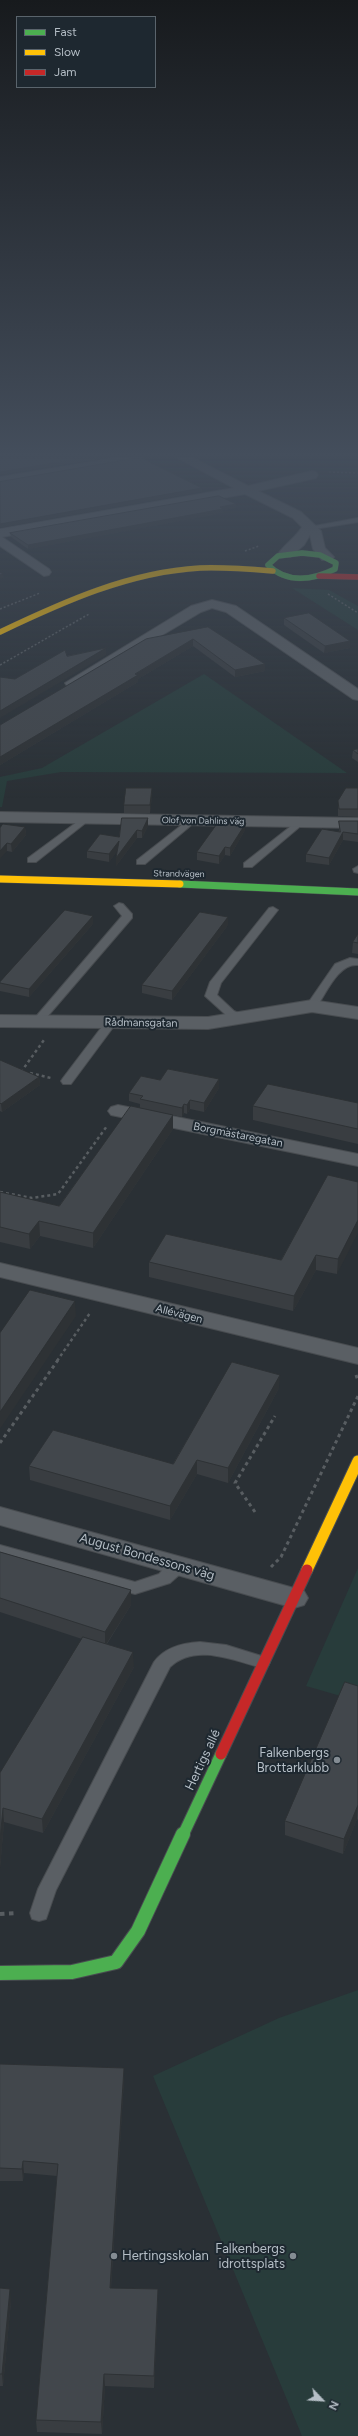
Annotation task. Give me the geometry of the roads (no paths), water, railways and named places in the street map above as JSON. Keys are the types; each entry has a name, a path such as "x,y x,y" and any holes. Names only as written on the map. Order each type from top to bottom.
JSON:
{"street":[{"path":"0,624 77,592 149,572"},
{"path":"0,632 70,600 168,572"},
{"path":"275,572 293,577 358,577"},
{"path":"319,576 332,572"},
{"path":"62,690 196,609 212,604 231,609 358,696"},
{"name":"Olof von Dahlins väg","path":"0,817 358,823"},
{"name":"Strandvägen","path":"0,879 232,885 358,892"},
{"name":"Rådmansgatan","path":"0,1021 208,1023 312,1006 358,1013"},
{"name":"Borgmästaregatan","path":"118,1111 358,1160"},
{"name":"Allévägen","path":"0,1270 358,1356"},
{"name":"Hertigs allé","path":"0,1973 72,1972 116,1962 138,1931 262,1662 294,1598 358,1461"},
{"name":"August Bondessons väg","path":"0,1516 294,1598"}],"lane":[{"path":"32,860 85,819"},
{"path":"141,862 192,820"},
{"path":"248,865 300,822"},
{"path":"37,1022 128,916 119,906"},
{"path":"244,1018 230,1013 211,996 216,982 273,910"},
{"path":"312,1006 339,966 350,961 358,962"},
{"path":"67,1081 111,1022"},
{"path":"0,1551 16,1557 135,1588 148,1586 163,1580 173,1573 177,1565"},
{"path":"39,1913 47,1889 153,1681 166,1660 186,1648 213,1649 262,1662"}],"place":[{"name":"Falkenbergs Brottarklubb","path":"337,1760"},
{"name":"Hertingsskolan","path":"114,2256"},
{"name":"Falkenbergs idrottsplats","path":"293,2256"}]}
